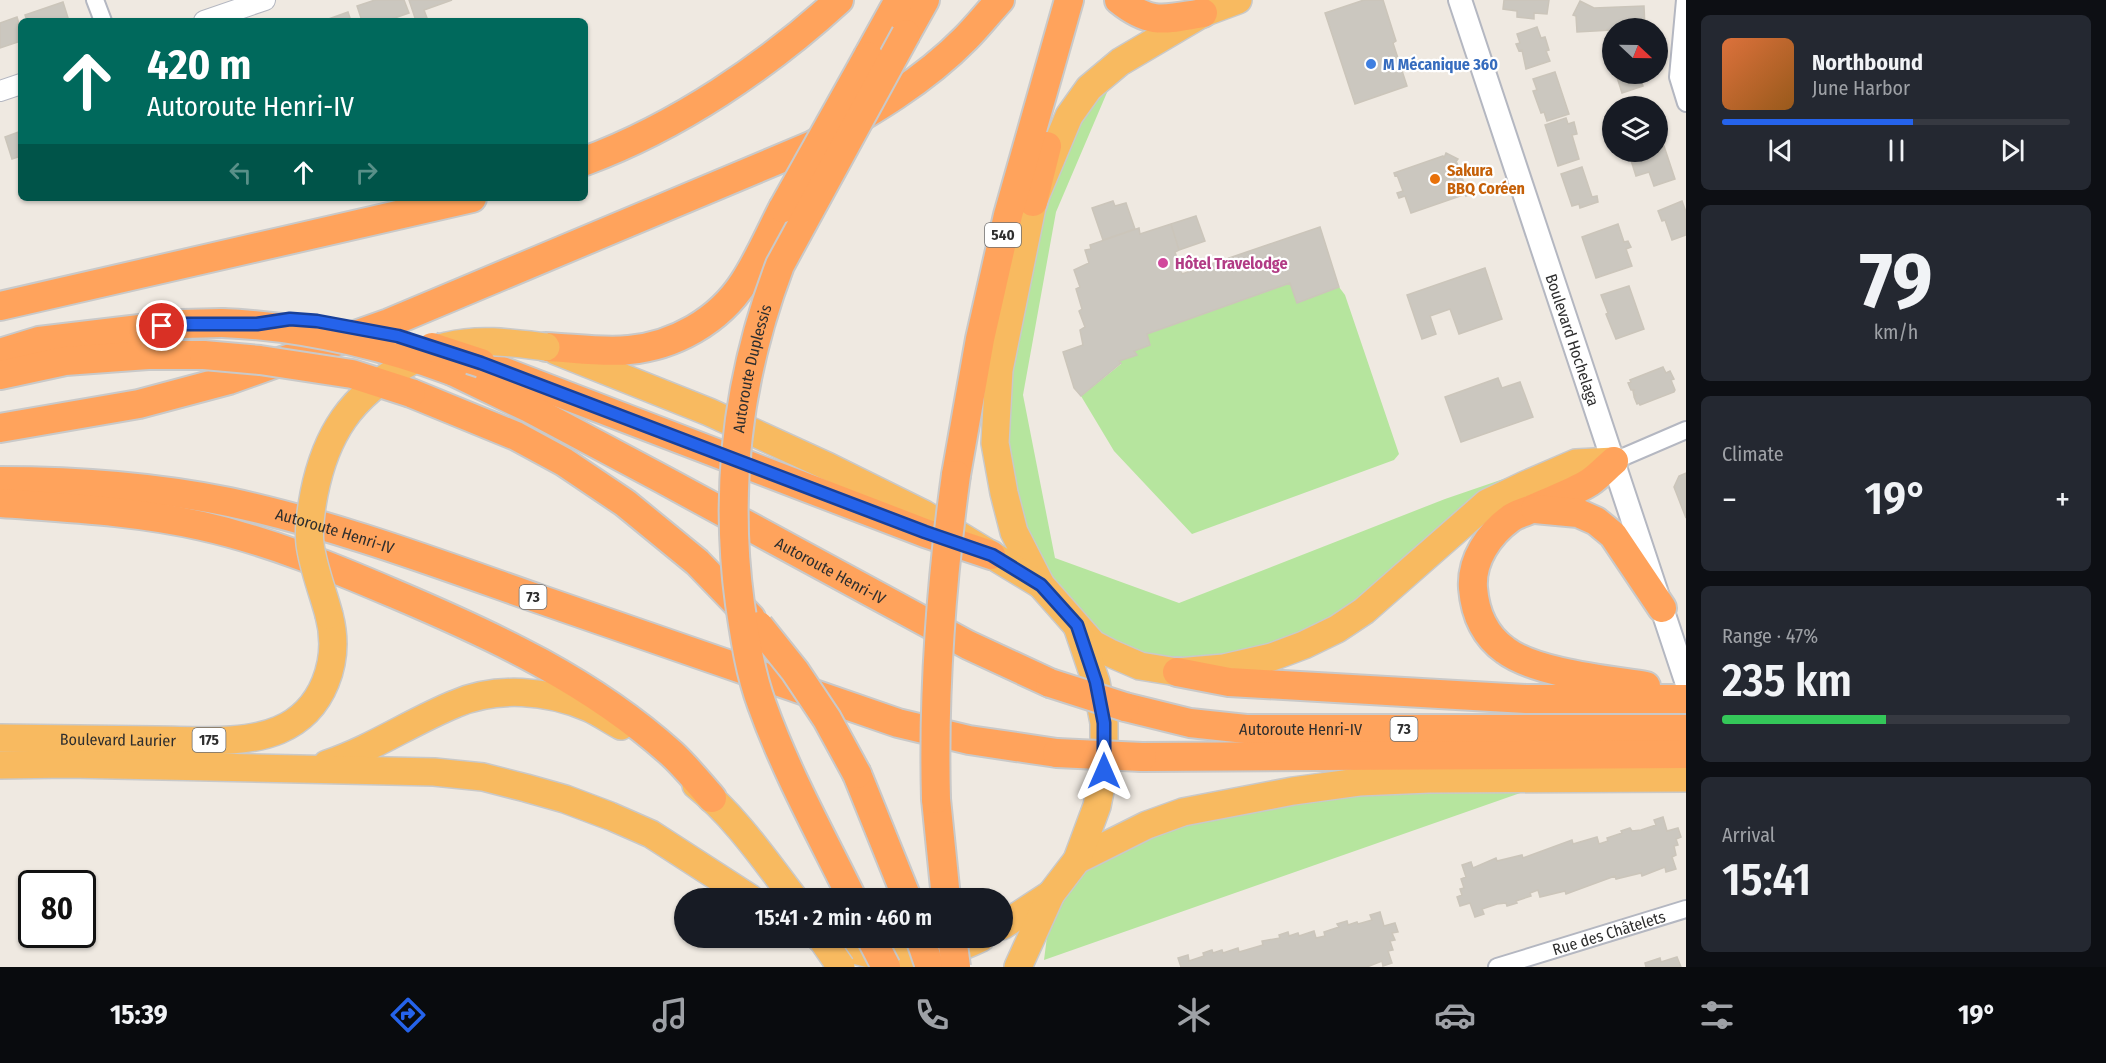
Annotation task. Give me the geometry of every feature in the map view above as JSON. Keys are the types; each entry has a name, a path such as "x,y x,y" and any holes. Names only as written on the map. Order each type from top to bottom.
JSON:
{"highway":[{"path":"588,160 671,121 750,72 815,22 839,0"},
{"path":"546,347 627,351 656,347 675,340 708,320 743,283 899,0"},
{"name":"Autoroute Duplessis","path":"847,888 777,741 750,665 734,564 732,518 735,450 747,377 765,306 780,266 925,0"},
{"path":"0,428 140,404 230,380 389,323 813,145 879,106 921,77 965,39 1000,0"},
{"name":"540","path":"945,888 936,800 936,677 944,566 956,475 980,339 1008,215 1069,0"},
{"path":"1082,0 1033,202 999,370 995,443 1004,494 1014,532 1041,585 1093,644 1140,666 1229,681 1439,694 1526,699 1686,699"},
{"path":"1119,0 1132,10 1157,20 1203,13"},
{"path":"1033,202 1069,116 1089,88 1120,62 1203,13 1238,0"},
{"path":"0,306 459,201"},
{"path":"257,324 290,319 317,321 398,336 481,363 925,532 992,555"},
{"name":"Autoroute Henri-IV","path":"0,352 39,341 182,324 222,323 257,324 332,336 399,352 491,388 968,645 1050,683 1125,707 1190,723 1246,729 1686,729"},
{"name":"Boulevard Laurier","path":"0,738 216,740 259,737 297,720 325,685 334,658 333,631 310,544 312,503 320,464 338,427 359,398 402,367 446,346 483,340 546,347 709,411 829,466 924,514 1041,585"},
{"path":"0,375 65,362 148,355 204,355 260,360 352,375 411,393 516,436 564,462 625,503 697,562 759,626 795,671 827,719 857,774 903,888"},
{"path":"1614,461 1590,482 1512,518 1492,536 1478,557 1473,582 1475,606 1491,636 1506,651 1530,662 1550,668 1686,692"},
{"path":"1177,672 1224,668 1248,663 1272,657 1319,638 1364,611 1487,503 1576,463 1614,461"},
{"name":"Autoroute Henri-IV","path":"0,481 50,481 146,490 227,502 280,515 383,545 898,723 969,740 1057,753 1142,757 1686,754"},
{"path":"0,503 126,512 202,526 258,541 340,571 450,618 537,659 622,713 673,755 712,798 786,888"},
{"path":"1533,509 1578,513 1596,521 1613,535 1662,608"},
{"path":"1018,967 1051,894 1077,860 1097,806 1104,771 1104,723 1096,682 1077,625"},
{"path":"257,768 324,765 352,756 457,702 490,694 523,692 556,697 589,708 622,727 712,798"},
{"name":"Boulevard Laurier","path":"0,765 69,764 257,768"},
{"path":"257,768 434,772 483,777 565,799 651,834 735,888"},
{"path":"1077,860 1138,829 1183,812 1293,791 1359,782 1429,779 1686,778"},
{"path":"1013,919 1051,894"},
{"path":"827,948 841,967"},
{"path":"846,948 885,958 918,959 959,948"},
{"path":"876,948 885,967"},
{"path":"923,948 930,967"},
{"path":"953,948 956,967"}],"main road":[{"name":"Boulevard Hochelaga","path":"1460,0 1686,681"}],"street":[{"path":"95,0 102,18"},
{"path":"213,18 265,0"},
{"path":"1684,0 1678,77 1686,104"},
{"path":"0,91 18,85"},
{"path":"1614,461 1686,430"},
{"name":"Rue des Châtelets","path":"1497,967 1686,909"}],"green space":[{"path":"1120,62 1056,212 1023,395 1055,558 1179,603 1445,499 1608,443 1614,461 1525,485 1304,645 1140,666 1041,585 995,443 1057,142"},
{"path":"1290,283 1297,302 1339,287 1345,295 1399,454 1394,460 1192,534 1114,451 1081,396 1121,364 1119,361 1136,355 1134,351 1150,345 1147,334"},
{"path":"1560,779 1044,960 1048,929 1055,913 1098,850 1293,791"}],"building":[{"path":"375,0 404,0 409,13 395,18 361,18 357,6"},
{"path":"409,0 452,0 424,10 427,18 415,18"},
{"name":"M Mécanique 360","path":"1364,0 1383,0 1396,41 1393,43 1407,86 1355,104 1325,13"},
{"path":"1504,0 1549,0 1547,14 1534,13 1534,19 1517,17 1517,11 1503,9"},
{"path":"1580,1 1594,8 1644,6 1645,18 1602,18 1602,31 1577,32 1576,16 1573,15"},
{"path":"63,2 68,18 26,18 25,15"},
{"path":"348,12 350,18 331,18"},
{"path":"17,17 18,42 0,48 0,23"},
{"path":"1537,27 1541,38 1545,37 1549,50 1546,51 1550,61 1526,69 1522,50 1519,51 1516,44 1520,43 1517,34"},
{"path":"1555,72 1569,114 1547,121 1544,112 1541,113 1533,91 1537,90 1533,79"},
{"path":"1619,84 1642,84 1643,86 1622,93"},
{"path":"1566,118 1568,124 1574,122 1577,134 1572,135 1579,159 1558,166 1545,125"},
{"path":"18,132 18,157 12,159 5,137"},
{"path":"1446,153 1458,159 1455,163 1457,163 1468,195 1411,213 1405,196 1399,198 1397,193 1403,191 1394,173 1443,156 1444,158"},
{"path":"1668,158 1675,179 1654,186 1649,172 1636,176 1632,162 1668,162"},
{"path":"1582,167 1592,197 1597,196 1598,202 1580,208 1579,204 1572,206 1561,174"},
{"path":"1113,201 1115,206 1126,203 1135,229 1103,240 1092,208"},
{"path":"1682,201 1686,212 1686,235 1672,240 1665,220 1662,221 1658,211"},
{"path":"1196,216 1205,241 1179,250 1171,224"},
{"path":"1171,224 1179,250 1175,252 1182,274 1320,227 1339,287 1297,303 1290,283 1147,334 1150,345 1134,351 1137,355 1119,361 1121,363 1081,396 1074,388 1063,352 1083,345 1080,330 1085,327 1079,311 1082,309 1076,289 1080,287 1074,270 1089,263 1085,250 1091,249 1090,245 1139,228 1140,234"},
{"path":"1618,224 1624,242 1628,241 1631,247 1626,249 1632,266 1596,278 1582,237"},
{"path":"1485,268 1502,319 1459,334 1450,309 1430,316 1436,334 1422,339 1407,295"},
{"path":"1629,286 1644,329 1616,339 1601,295"},
{"path":"1663,367 1666,373 1670,371 1674,379 1671,380 1674,392 1640,405 1637,404 1634,390 1631,390 1628,383 1631,382 1630,380"},
{"path":"1498,378 1502,388 1520,382 1533,417 1461,442 1445,397"},
{"path":"1686,473 1686,518 1674,487 1679,476"},
{"path":"1663,817 1667,831 1678,828 1681,837 1676,839 1678,845 1674,846 1676,855 1672,857 1676,869 1666,872 1665,867 1642,876 1641,873 1616,879 1615,876 1566,894 1565,891 1540,897 1538,890 1530,893 1531,896 1516,901 1517,903 1507,906 1506,903 1497,904 1482,909 1484,914 1475,917 1470,903 1460,906 1457,897 1462,895 1460,889 1464,888 1461,879 1466,877 1462,865 1471,862 1473,868 1496,858 1497,861 1522,855 1523,858 1572,840 1573,844 1597,837 1599,844 1630,828 1632,831 1641,830 1656,825 1654,820"},
{"path":"1380,912 1384,926 1395,923 1398,932 1392,933 1395,940 1390,941 1393,950 1388,951 1392,963 1383,966 1382,961 1367,967 1181,967 1178,958 1188,955 1189,961 1204,956 1203,953 1212,950 1213,953 1222,950 1223,953 1238,948 1239,952 1263,945 1262,941 1280,938 1279,935 1288,932 1289,936 1298,933 1299,936 1314,931 1316,938 1325,936 1324,932 1339,927 1337,924 1347,921 1348,925 1357,922 1358,924 1372,920 1370,915"},
{"path":"1677,957 1681,967 1646,967 1645,963 1660,958 1661,962"}],"place":[{"name":"M Mécanique 360","path":"1371,64"},
{"name":"Sakura BBQ Coréen","path":"1435,179"},
{"name":"Hôtel Travelodge","path":"1163,263"}],"route":[{"path":"162,326 257,324 290,319 317,321 398,336 481,363 925,532 992,555 1041,585 1077,625 1096,682 1104,723 1104,771"}]}
